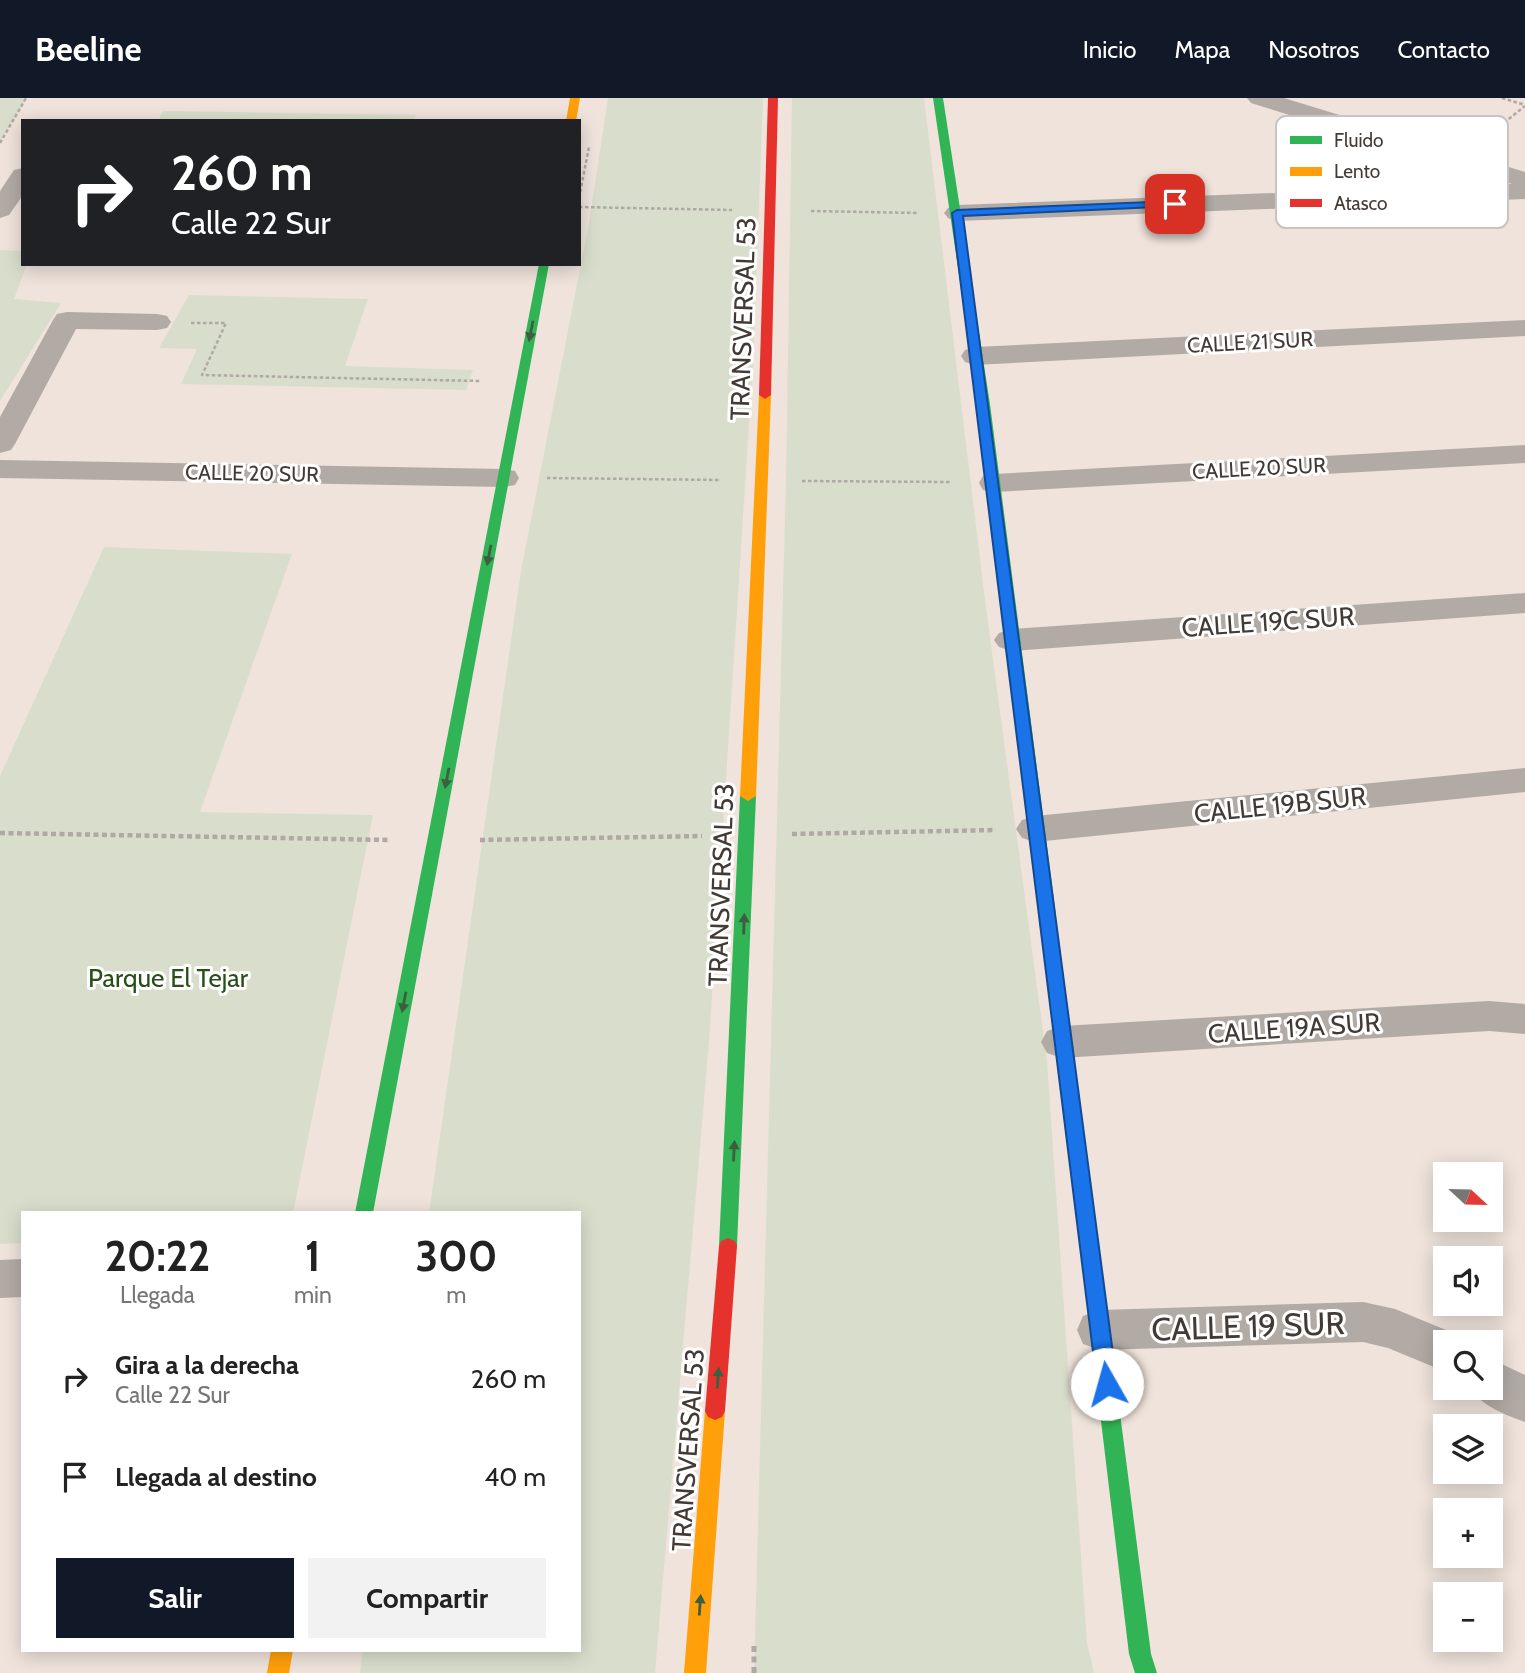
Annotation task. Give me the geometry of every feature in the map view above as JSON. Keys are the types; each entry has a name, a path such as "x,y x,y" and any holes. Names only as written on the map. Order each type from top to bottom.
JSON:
{"street":[{"path":"571,119 575,98"},
{"name":"TRANSVERSAL 53","path":"695,1673 733,1159 765,407 773,98"},
{"path":"938,98 957,213 993,483 1140,1654 1146,1673"},
{"path":"1259,98 1318,116"},
{"path":"1508,175 1525,180"},
{"path":"4,224 21,180"},
{"path":"957,213 1276,200"},
{"path":"364,1211 544,266"},
{"path":"0,444 67,320 157,322"},
{"name":"CALLE 21 SUR","path":"975,356 1525,328"},
{"name":"CALLE 20 SUR","path":"993,483 1525,454"},
{"name":"CALLE 20 SUR","path":"0,468 504,478"},
{"name":"CALLE 19C SUR","path":"1011,640 1525,603"},
{"name":"CALLE 19B SUR","path":"1035,829 1525,780"},
{"name":"CALLE 19A SUR","path":"1062,1042 1489,1016 1525,1019"},
{"path":"0,1279 21,1278"},
{"name":"CALLE 19 SUR","path":"1100,1330 1363,1322 1395,1329 1433,1346"},
{"path":"1503,1387 1525,1401"},
{"path":"278,1673 282,1652"}],"path":[{"path":"0,144 26,98"},
{"path":"1503,98 1525,105"},
{"path":"157,322 226,323 202,375 485,381"},
{"path":"0,832 435,842"}],"green space":[{"path":"0,98 27,98 0,141"},
{"path":"608,98 763,98 753,363 709,1042 655,1673 360,1673 363,1652 581,1652 581,1211 429,1211 521,571 589,223"},
{"path":"792,98 924,98 985,600 1047,1061 1087,1643 1094,1673 754,1673 786,481"},
{"path":"163,111 416,115 415,119 159,119"},
{"path":"0,250 21,251 21,266 26,266 14,299 61,303 0,401"},
{"path":"189,295 368,299 345,366 473,370 466,390 181,384 197,349 159,348"},
{"name":"Parque El Tejar","path":"104,547 292,554 200,812 373,815 293,1211 21,1211 21,1243 0,1244 0,776"}],"traffic: fast":[{"path":"938,98 984,404 1048,916"},
{"path":"364,1211 544,266"},
{"path":"728,1246 748,796"},
{"path":"1082,1188 1140,1654 1146,1673"}],"traffic: slow":[{"path":"571,119 575,98"},
{"path":"748,796 765,395"},
{"path":"1048,916 1082,1188"},
{"path":"695,1673 715,1411"},
{"path":"278,1673 282,1652"}],"traffic: jam":[{"path":"765,395 773,98"},
{"path":"715,1411 728,1246"}],"route":[{"path":"1107,1384 957,213 1175,204"}]}
